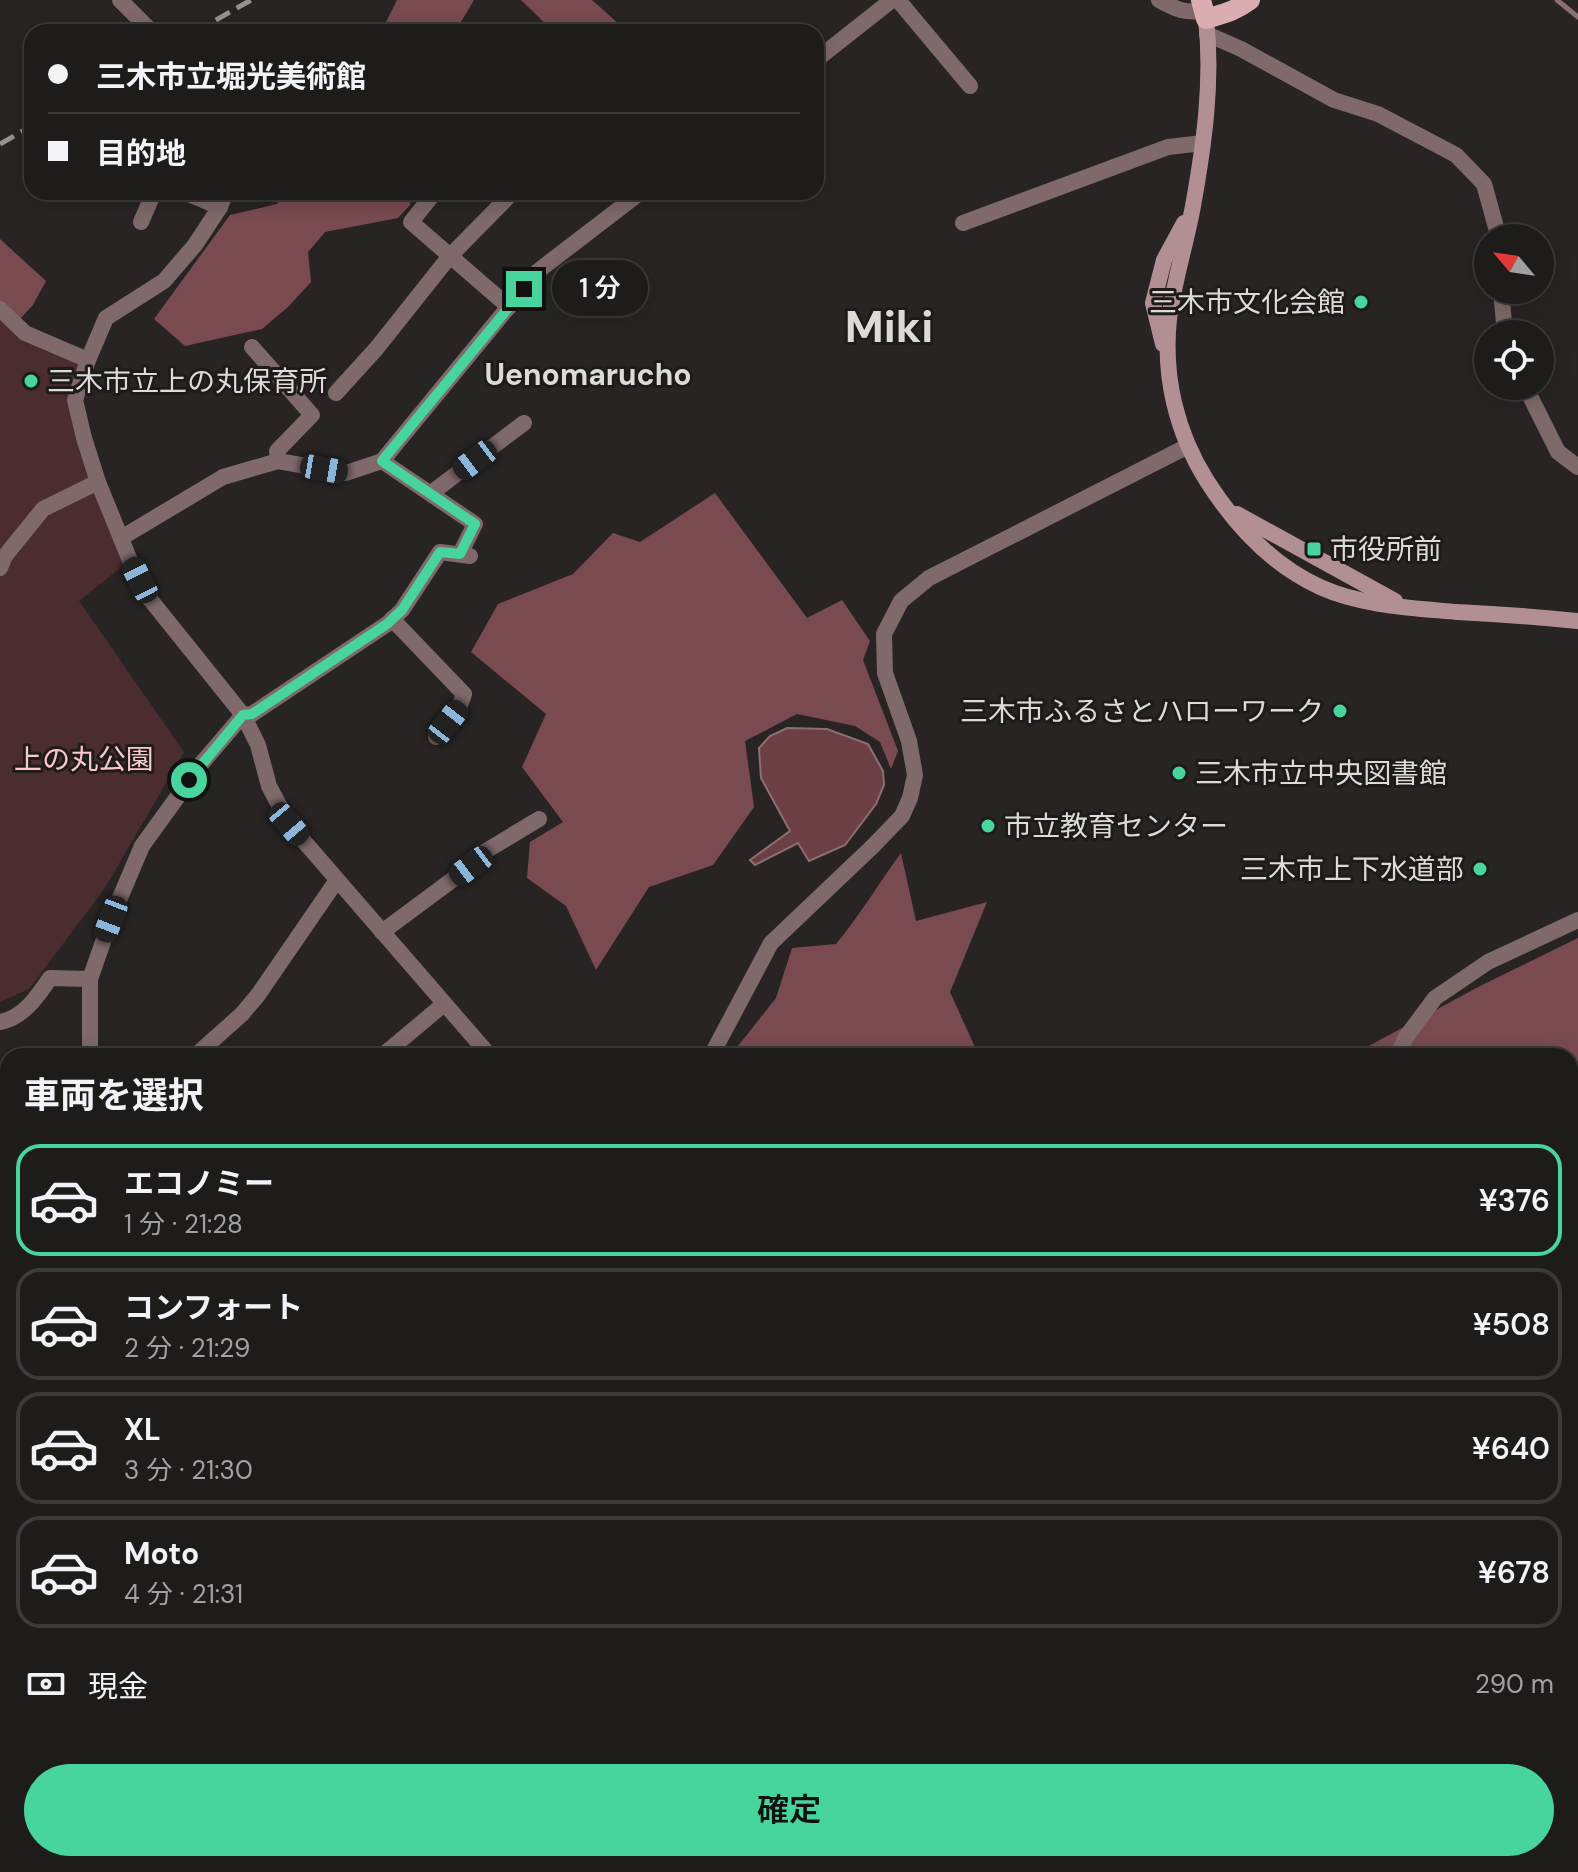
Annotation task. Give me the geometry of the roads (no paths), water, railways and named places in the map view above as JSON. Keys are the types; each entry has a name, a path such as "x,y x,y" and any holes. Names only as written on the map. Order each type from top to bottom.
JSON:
{"main road":[{"path":"1205,16 1229,13 1250,0"}],"street":[{"path":"120,0 144,24"},
{"path":"824,54 892,0 970,86"},
{"path":"1159,0 1179,11 1205,16 1241,49 1334,100 1378,114 1456,155 1484,184 1495,224"},
{"path":"1205,16 1208,76 1203,143 1169,319 1167,353 1170,388 1188,446 1204,476 1249,536 1284,566 1320,587 1407,608 1578,621"},
{"path":"963,223 1168,147 1203,143"},
{"path":"141,222 151,200"},
{"path":"223,200 195,245 164,281 106,318 75,400 98,482 149,598 243,715 258,745 269,786 289,824 483,1048"},
{"path":"429,200 411,222 509,307"},
{"path":"336,393 376,349 450,256 505,200"},
{"path":"121,538 223,477 278,461 346,473 382,461 538,271 631,200"},
{"path":"0,309 25,333 88,360"},
{"path":"252,347 312,415 277,451 278,461"},
{"path":"1532,400 1558,452 1578,467"},
{"path":"432,495 524,423"},
{"path":"715,1048 771,943 902,816 910,798 915,775 909,741 885,673 884,634 901,601 929,578 1188,446"},
{"path":"90,1048 90,979 111,919 142,846 202,763 243,715 252,714 392,619 402,610 440,552 465,555 475,524 382,461"},
{"path":"0,568 5,556 43,509 98,482"},
{"path":"392,619 464,694 459,708 436,737"},
{"path":"382,932 471,866 476,857 539,819"},
{"path":"204,1048 258,995 337,880"},
{"path":"1401,1048 1435,998 1488,962 1578,920"},
{"path":"0,1022 9,1021 37,999 50,978 90,979"},
{"path":"392,1048 444,1004"}],"waterway":[{"path":"1557,0 1578,17"}],"railway":[{"path":"209,24 251,0"},
{"path":"0,144 24,130"}],"place":[{"name":"三木市文化会館","path":"1361,302"},
{"name":"三木市立上の丸保育所","path":"31,381"},
{"name":"市役所前","path":"1314,549"},
{"name":"三木市ふるさとハローワーク","path":"1340,711"},
{"name":"三木市立中央図書館","path":"1179,773"},
{"name":"市立教育センター","path":"988,826"},
{"name":"三木市上下水道部","path":"1480,869"}],"district":[{"name":"Miki","path":"889,327"},
{"name":"Uenomarucho","path":"588,375"}],"park label":[{"name":"上の丸公園","path":"84,759"}]}
